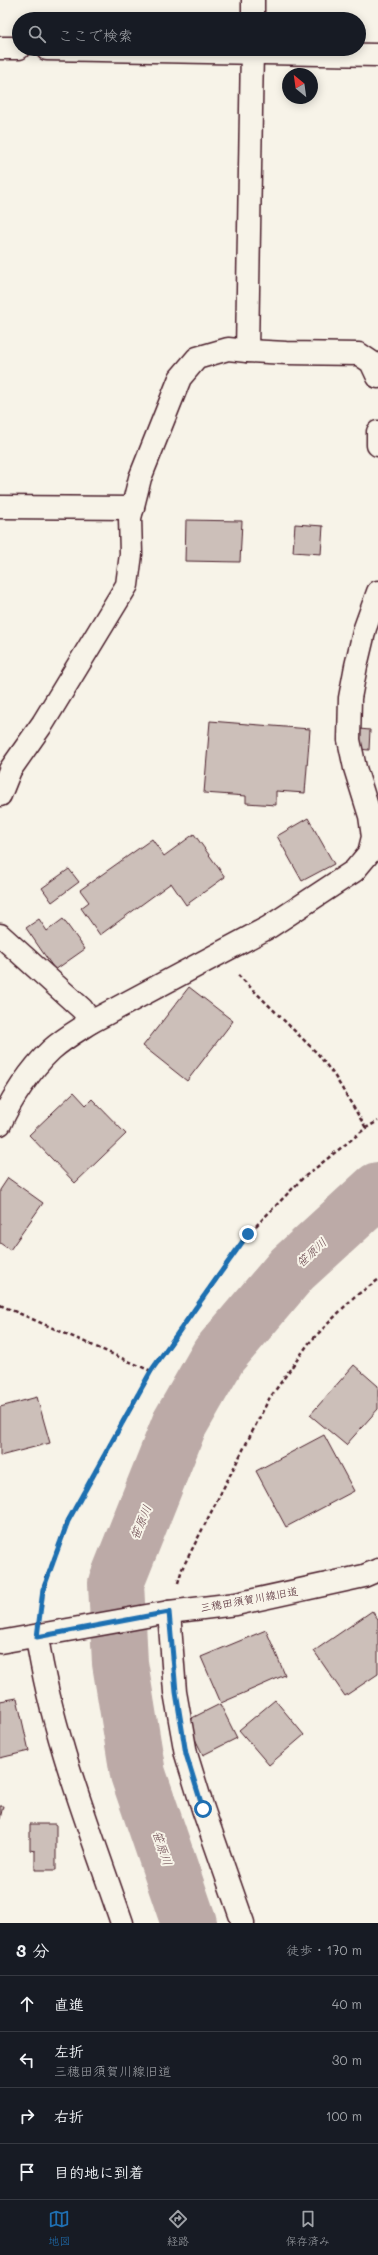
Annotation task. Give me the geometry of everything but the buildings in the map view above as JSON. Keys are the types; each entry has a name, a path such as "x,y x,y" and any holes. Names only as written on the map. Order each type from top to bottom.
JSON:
{"street":[{"path":"253,0 253,12"},
{"path":"0,48 12,48"},
{"path":"366,55 378,55"},
{"path":"247,351 252,56"},
{"path":"0,795 5,768 43,723 127,585 131,554 130,518 140,478 180,378 197,358 228,349 286,354 359,354 371,362 378,376"},
{"path":"378,432 378,445"},
{"path":"0,507 133,508"},
{"path":"0,1124 10,1103 50,1051 91,1022 223,953 269,927 354,870 369,853 373,837 370,816 355,768 349,740 350,698 365,628 378,592"},
{"path":"0,936 82,1009 91,1022"},
{"name":"三穂田須賀川線旧道","path":"0,1642 45,1636 169,1612 236,1604 364,1576 378,1570"},
{"path":"169,1612 176,1692 186,1754 203,1809 243,1923"},
{"path":"45,1636 43,1675 66,1759 122,1923"}],"path":[{"path":"223,953 246,984 318,1054 334,1075 366,1128"},
{"path":"45,1636 43,1590 68,1521 151,1371 248,1234 303,1178 366,1128 378,1121"},
{"path":"169,1612 182,1569 269,1399 309,1343 354,1297 378,1280"},
{"path":"0,1305 151,1371"}],"waterway":[{"name":"笹原川","path":"189,1923 138,1774 120,1663 116,1583 179,1425 219,1355 292,1269 378,1190"}],"route":[{"path":"203,1809 186,1754 176,1692 169,1612 37,1637 43,1590 68,1521 151,1371 248,1234"}]}
